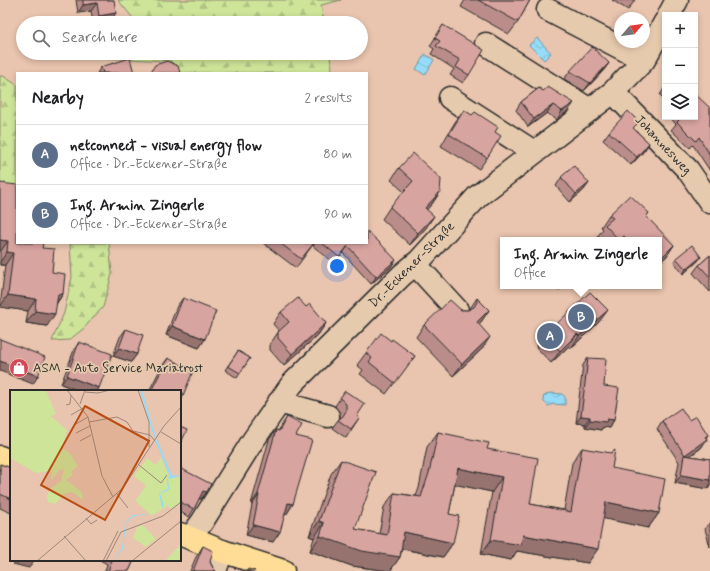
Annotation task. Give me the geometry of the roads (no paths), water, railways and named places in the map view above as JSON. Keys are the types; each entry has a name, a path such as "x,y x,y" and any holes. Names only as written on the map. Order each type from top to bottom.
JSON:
{"main road":[{"path":"0,457 10,462"},
{"path":"185,536 219,561 283,571"}],"street":[{"path":"671,12 677,0"},
{"path":"548,10 644,60"},
{"name":"Dr.-Eckener-Straße","path":"185,536 202,522 252,442 292,384 402,275 415,264 478,196 613,92 644,60 662,27"},
{"path":"486,44 590,110"},
{"name":"Johannesweg","path":"613,92 688,170 710,202"},
{"path":"450,98 534,152"},
{"path":"415,264 457,310"},
{"path":"279,402 328,416"}],"water":[{"path":"537,38 551,53 544,60 529,45"},
{"path":"425,54 434,60 425,75 416,69"},
{"path":"549,393 562,394 565,397 565,405 553,404 548,406 544,402 543,397"}],"place":[{"name":"Ing. Armin Zingerle","path":"581,317"},
{"name":"netconnect - visual energy flow","path":"550,336"},
{"name":"ASM - Auto Service Mariatrost","path":"19,368"}]}
